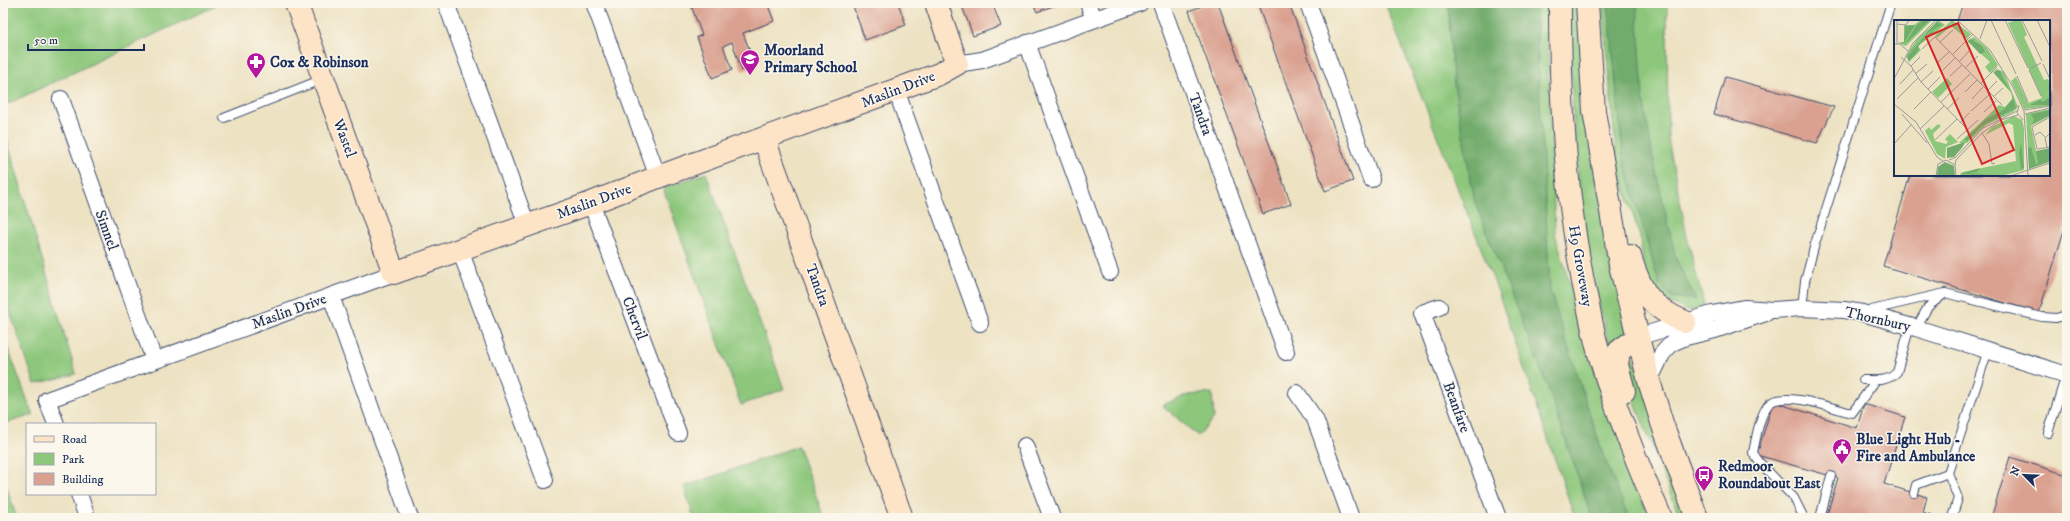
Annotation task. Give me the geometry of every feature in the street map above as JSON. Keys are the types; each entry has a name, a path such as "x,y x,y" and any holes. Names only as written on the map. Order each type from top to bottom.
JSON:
{"street":[{"name":"Wastel","path":"296,3 394,273"},
{"path":"446,3 527,225"},
{"path":"594,3 658,177"},
{"path":"936,3 957,64"},
{"path":"1088,3 1094,19"},
{"name":"Maslin Drive","path":"56,423 47,400 394,273 591,203 939,74 957,64 982,60 1140,3"},
{"name":"Tandra","path":"1161,3 1286,352"},
{"path":"1308,3 1371,179"},
{"name":"H9 Groveway","path":"1560,3 1562,116 1574,231 1599,355 1635,457 1661,518"},
{"path":"1588,3 1594,111 1620,265 1649,381 1663,426 1697,518"},
{"path":"1027,43 1110,272"},
{"path":"896,90 980,323"},
{"name":"Simnel","path":"60,99 154,360"},
{"name":"Tandra","path":"764,139 872,432 902,518"},
{"path":"1602,161 1636,276 1646,296 1662,311 1685,322"},
{"name":"Chervil","path":"591,203 678,433"},
{"path":"460,250 545,480"},
{"path":"331,296 410,518"},
{"name":"Beanfare","path":"1439,307 1417,315 1498,518"},
{"name":"Thornbury","path":"1638,337 1685,322 1744,308 1773,310 1802,308 1862,313 1913,327 2066,375"},
{"path":"1649,381 1662,354 1672,343 1686,337 1715,330 1773,310"},
{"path":"1635,457 1635,430 1617,365 1619,351 1638,337"},
{"path":"1297,393 1315,420 1351,518"},
{"path":"1025,446 1052,518"},
{"path":"79,495 87,518"}],"lane":[{"path":"1802,308 1805,281 1815,244 1892,3"},
{"path":"224,118 323,79"},
{"path":"1862,313 1945,293 2042,317 2056,318 2067,315"},
{"path":"1863,380 1876,380 1892,377 1897,372 1913,327 1928,307 1945,293"},
{"path":"1952,518 1958,498 1948,473 1988,350"},
{"path":"2048,433 2066,375"},
{"path":"1804,518 1794,498 1760,463 1753,452 1758,432 1768,406 1774,400 1793,398 1852,413 1876,380"},
{"path":"1914,493 1916,485 1948,473"},
{"path":"1820,518 1831,476"}],"green space":[{"path":"3,3 221,3 3,106"},
{"path":"1385,3 1546,3 1555,233 1599,383 1649,518 1575,518 1497,289"},
{"path":"1448,3 1535,3 1550,291 1604,457 1629,518 1592,518 1548,388 1475,203 1453,80"},
{"path":"1570,3 1581,3 1627,331 1612,356 1601,312 1584,225 1572,93"},
{"path":"1602,3 1667,3 1668,139 1687,237 1705,309 1687,311 1659,296 1644,271 1640,237 1617,163"},
{"path":"1608,3 1637,3 1643,97 1653,158 1676,259 1696,300 1672,297 1659,284 1623,156"},
{"path":"3,126 76,374 35,384 3,292"},
{"path":"706,173 784,389 741,405 663,188"},
{"path":"3,335 33,415 3,424"},
{"path":"1634,358 1689,518 1680,518 1632,395 1626,360"},
{"path":"3,392 8,394 3,417"},
{"path":"1212,393 1214,418 1198,436 1162,405 1188,395"},
{"path":"798,446 824,518 694,518 684,487"},
{"path":"3,477 17,518 3,518"}],"building":[{"name":"Moorland Primary School","path":"690,3 767,3 774,21 743,33 756,67 742,71 732,42 723,46 732,70 712,78 697,37 702,35"},
{"path":"852,3 898,3 906,25 865,40"},
{"path":"961,3 992,3 1001,26 973,36"},
{"path":"1033,3 1061,3 1037,12"},
{"path":"1210,3 1218,3 1291,204 1263,214 1189,11"},
{"path":"1257,3 1289,3 1353,181 1325,191"},
{"path":"1963,3 2067,3 2067,220 2039,313 1883,266 1910,176 2050,176 2050,20 1957,20"},
{"path":"1725,77 1834,107 1817,143 1714,114"},
{"name":"Blue Light Hub - Fire and Ambulance","path":"1773,402 1857,428 1864,404 1905,417 1884,484 1927,497 1923,512 1940,518 1826,518 1838,478 1757,455"},
{"path":"2010,457 2067,475 2067,498 2061,518 1991,518"}],"place":[{"name":"Moorland Primary School","path":"750,76"},
{"name":"Cox & Robinson","path":"256,79"},
{"name":"Blue Light Hub - Fire and Ambulance","path":"1842,465"},
{"name":"Redmoor Roundabout East","path":"1704,492"}]}
